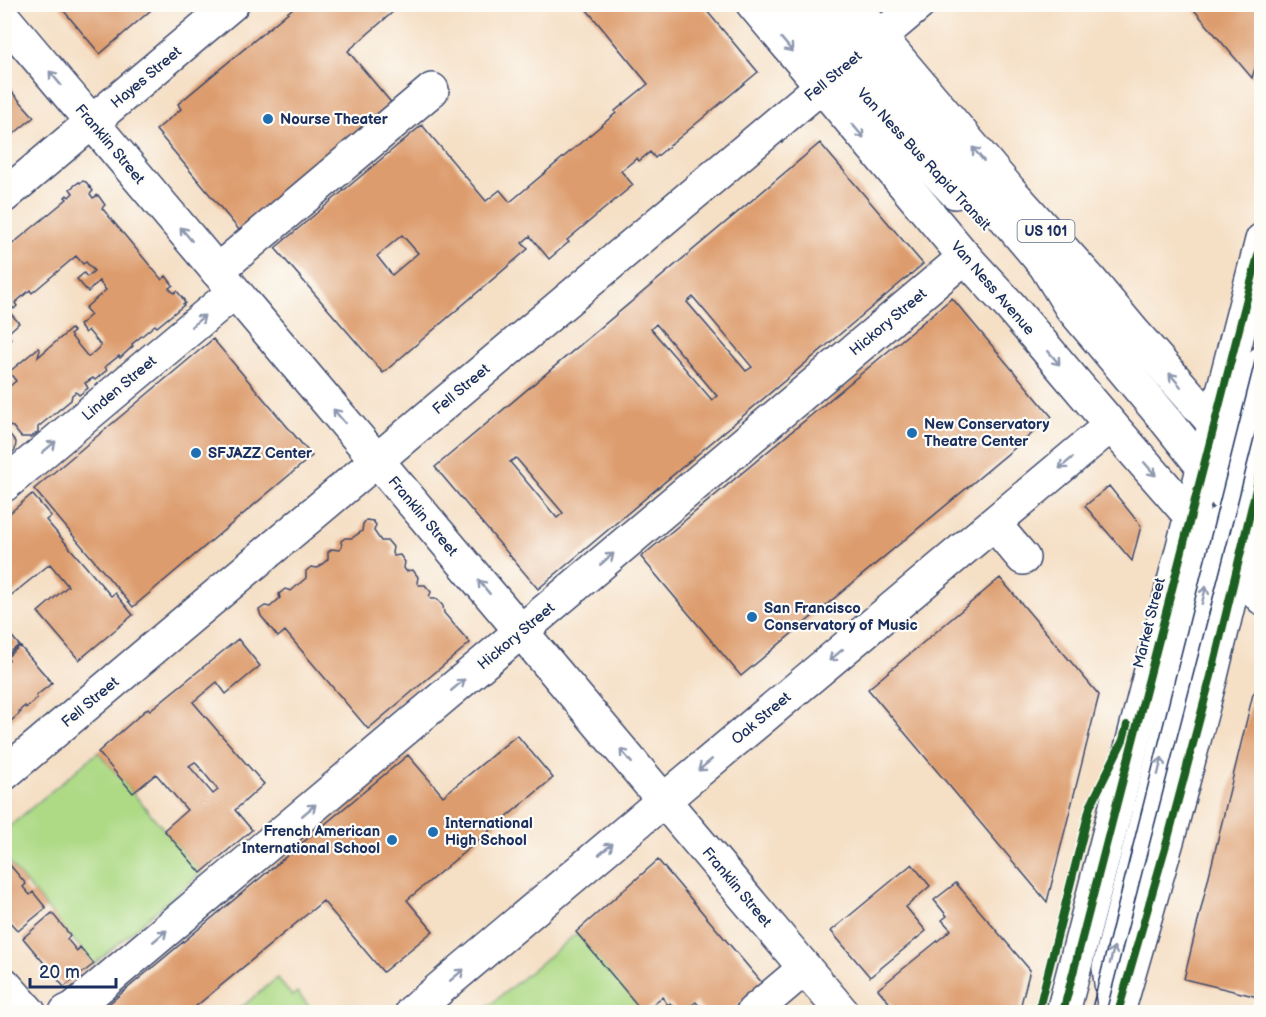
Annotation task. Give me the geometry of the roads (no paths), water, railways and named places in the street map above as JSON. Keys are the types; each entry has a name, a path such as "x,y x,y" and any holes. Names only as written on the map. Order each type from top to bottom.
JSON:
{"main road":[{"name":"Hayes Street","path":"4,196 232,4"},
{"name":"Van Ness Avenue","path":"753,4 851,61 1010,191 1214,424 1255,467"},
{"name":"Van Ness Bus Rapid Transit","path":"783,4 813,40 851,61"},
{"name":"Van Ness Bus Rapid Transit","path":"824,4 851,61 1035,277 1071,308 1160,413 1246,522"},
{"name":"Van Ness Avenue","path":"852,4 851,61 965,257 1010,306 1237,570"},
{"name":"Fell Street","path":"4,774 919,4"},
{"name":"Franklin Street","path":"4,18 842,1012"},
{"name":"Linden Street","path":"4,485 432,90"},
{"name":"Market Street","path":"1063,1012 1262,240"},
{"name":"Hickory Street","path":"66,1012 74,1008 965,257"},
{"path":"1117,1012 1205,699 1237,570 1255,467 1262,363"},
{"name":"Oak Street","path":"412,1012 1111,425"},
{"path":"1117,1012 1109,968 1216,545 1246,522"},
{"path":"994,524 1023,558"},
{"name":"US 101","path":"1237,570 1262,598"},
{"path":"753,1012 805,969"},
{"path":"4,984 29,1012"}],"tram line":[{"path":"1091,1012 1262,333"},
{"path":"1106,1012 1262,406"}],"place":[{"name":"Nourse Theater","path":"268,119"},
{"name":"New Conservatory Theatre Center","path":"912,433"},
{"name":"SFJAZZ Center","path":"196,453"},
{"name":"San Francisco Conservatory of Music","path":"752,617"},
{"name":"International High School","path":"433,832"},
{"name":"French American International School","path":"392,840"}]}
